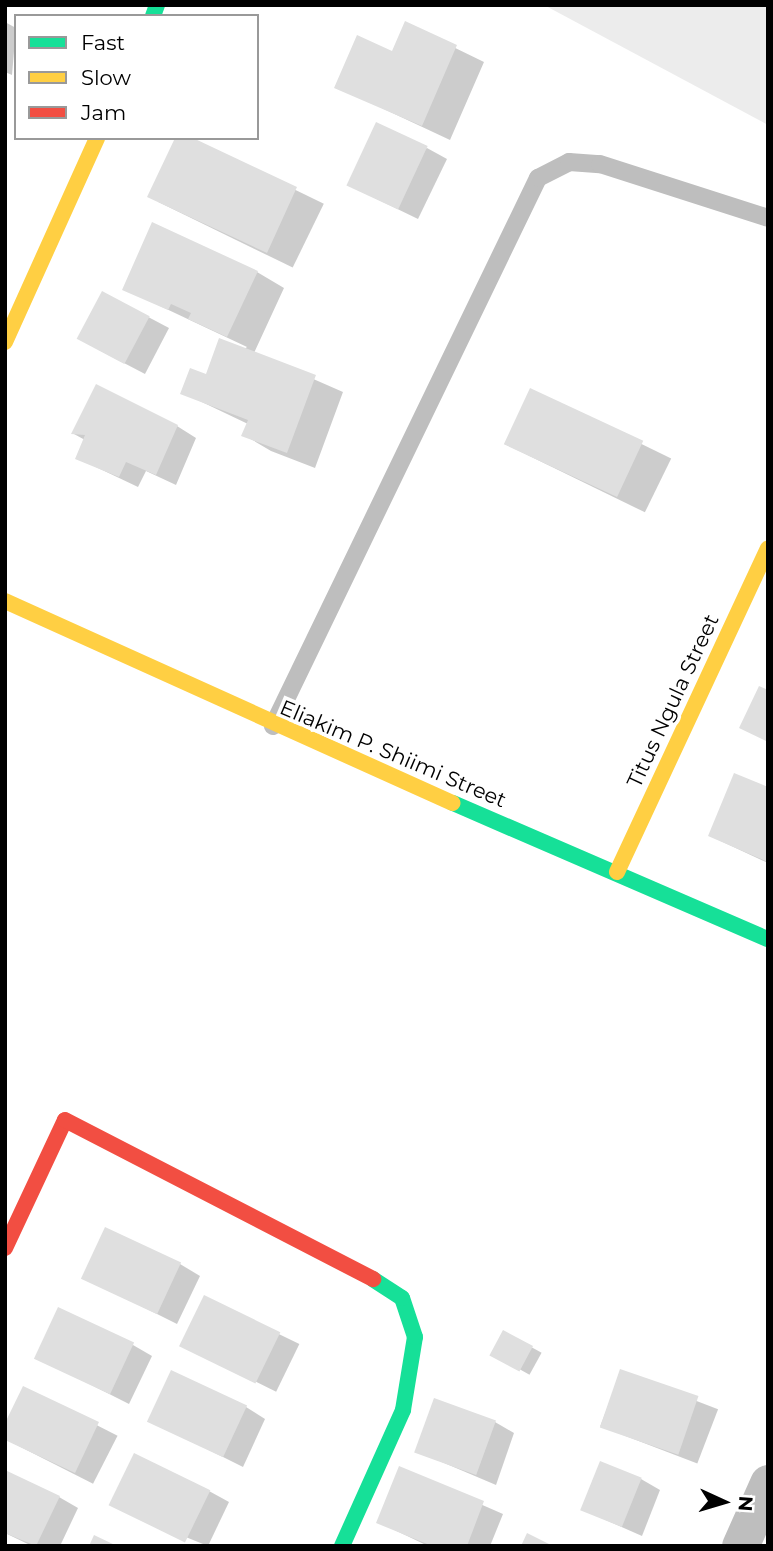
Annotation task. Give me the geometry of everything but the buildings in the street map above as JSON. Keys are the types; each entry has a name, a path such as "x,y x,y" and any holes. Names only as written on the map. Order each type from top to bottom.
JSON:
{"street":[{"path":"5,342 96,140"},
{"name":"Titus Ngula Street","path":"617,872 768,548"},
{"name":"Eliakim P. Shiimi Street","path":"5,601 273,726 768,939"},
{"path":"5,1248 65,1120 347,1262 402,1298 415,1337 403,1410 342,1546"},
{"path":"740,1546 768,1483"}],"lane":[{"path":"273,726 538,178 569,162 600,164 768,218"}],"shaded area":[{"path":"544,5 768,5 768,125"}],"traffic: fast":[{"path":"154,14 157,5"},
{"path":"453,803 768,939"},
{"path":"342,1546 403,1410 415,1337 402,1298 373,1279"}],"traffic: slow":[{"path":"5,342 96,140"},
{"path":"617,872 768,548"},
{"path":"5,601 453,803"}],"traffic: jam":[{"path":"5,1248 65,1120 373,1279"}]}
